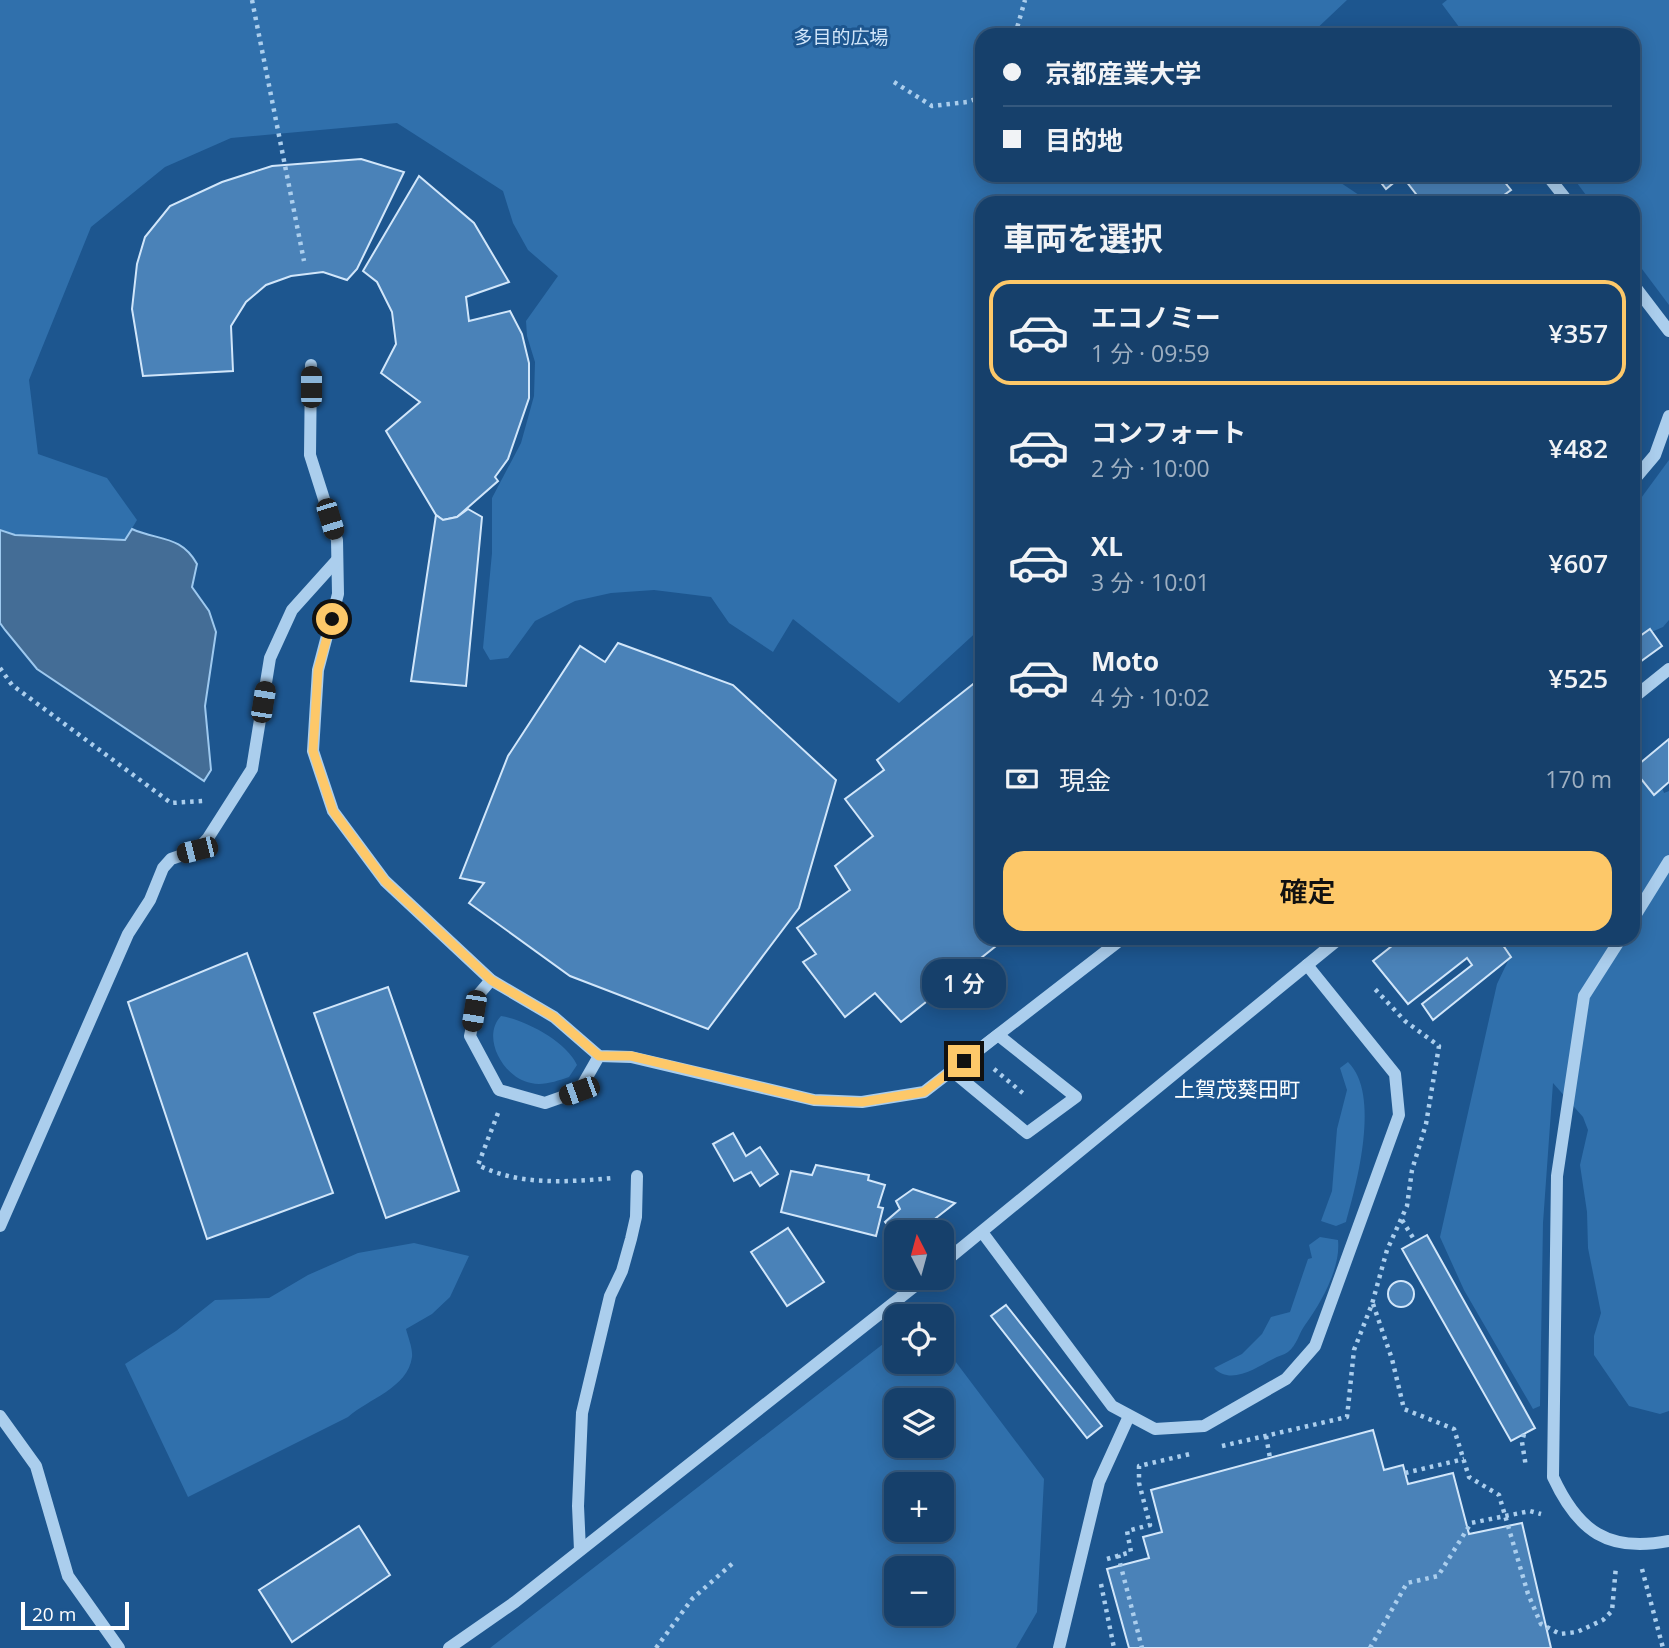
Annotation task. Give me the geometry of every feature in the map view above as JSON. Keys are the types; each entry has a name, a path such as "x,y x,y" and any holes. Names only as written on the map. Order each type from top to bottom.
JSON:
{"street":[{"path":"1552,182 1564,196"},
{"path":"1640,293 1669,331"},
{"path":"311,365 310,455 337,540 338,561 338,594 318,670 313,751 333,811 385,881 491,980 554,1017 599,1056 631,1056 814,1100 862,1102 924,1092 1114,945"},
{"path":"1640,473 1655,455 1669,416"},
{"path":"0,1226 128,934 150,900 163,868 171,859 197,850 208,838 237,789 253,769 270,657 292,610 338,561"},
{"path":"1640,692 1669,669"},
{"path":"1640,908 1669,861"},
{"path":"954,1254 1307,965 1322,945"},
{"path":"1617,945 1584,996 1557,1175 1553,1477 1564,1500 1586,1527 1609,1541 1647,1545 1669,1541"},
{"path":"982,1232 1112,1406 1155,1429 1204,1426 1286,1379 1315,1346 1399,1115 1395,1074 1307,965"},
{"path":"491,980 479,994 470,1036 499,1090 545,1102 579,1091 599,1056"},
{"path":"952,1071 998,1035"},
{"path":"952,1071 1027,1133 1076,1097 998,1035"},
{"path":"580,1550 578,1506 582,1413 610,1296 622,1271 631,1239 636,1217 637,1176"},
{"path":"450,1648 580,1550 910,1290"},
{"path":"0,1416 36,1466 68,1576 119,1648"},
{"path":"1059,1648 1099,1482 1129,1416"}],"path":[{"path":"252,0 304,261"},
{"path":"1017,28 1025,0"},
{"path":"894,82 932,106 975,99"},
{"path":"0,668 12,685 171,803 219,799 237,789"},
{"path":"977,1051 1030,1100"},
{"path":"488,1139 478,1165 507,1178 566,1182 637,1176"},
{"path":"1401,1219 1415,1241"},
{"path":"1372,1302 1392,1359 1404,1409 1454,1429 1469,1477 1499,1495 1528,1594 1541,1624 1560,1634 1577,1632 1603,1620 1612,1611 1616,1565"},
{"path":"1266,1436 1270,1458"},
{"path":"1405,1474 1464,1459"},
{"path":"1370,1648 1407,1583 1438,1576 1471,1523 1530,1511 1541,1514"},
{"path":"1118,1555 1142,1648"},
{"path":"656,1648 692,1599 733,1563"},
{"path":"1642,1565 1663,1648"}],"green space":[{"name":"多目的広場","path":"0,0 1347,0 1317,28 975,28 975,182 1340,182 1360,196 975,196 975,633 899,703 793,619 773,652 729,623 711,597 654,590 611,593 575,601 535,621 508,658 490,660 483,648 492,553 492,498 521,443 534,396 535,362 527,336 526,321 558,276 528,250 513,223 503,191 397,123 231,138 165,167 91,227 29,380 38,454 107,478 137,520 125,540 38,543 0,530"},
{"path":"1447,0 1669,0 1669,305 1640,266 1640,196 1587,196 1576,182 1640,182 1640,28 1460,28 1442,4"},
{"path":"1669,460 1669,620 1663,627 1640,637 1640,499"},
{"path":"1640,778 1660,782 1664,793 1669,791 1669,1411 1660,1414 1629,1406 1594,1355 1594,1336 1601,1313 1588,1248 1587,1212 1580,1165 1588,1130 1583,1117 1553,1083 1543,1223 1540,1406 1533,1409 1464,1290 1440,1237 1497,984 1508,961 1504,945 1640,945"},
{"path":"501,1016 545,1033 564,1048 577,1065 569,1077 536,1084 512,1074 494,1046 495,1025"},
{"path":"1348,1062 1358,1076 1363,1095 1364,1139 1346,1222 1336,1226 1321,1221 1332,1191 1337,1129 1347,1090 1340,1068"},
{"path":"1320,1237 1338,1240 1336,1262 1323,1296 1291,1349 1252,1370 1236,1375 1221,1373 1214,1368 1242,1354 1262,1334 1271,1317 1290,1312 1308,1259 1312,1258 1309,1245"},
{"path":"414,1243 469,1256 450,1297 432,1314 406,1329 412,1357 403,1377 386,1392 348,1417 188,1497 125,1364 176,1331 215,1300 269,1298 308,1275 358,1253"},
{"path":"884,1343 884,1374 954,1374 954,1360 1044,1479 1037,1612 1016,1648 490,1648"}],"shaded area":[{"path":"132,529 177,543 197,564 192,587 209,611 216,632 205,706 211,770 204,781 37,669 0,623 0,530 15,535 125,540"}],"building":[{"path":"361,159 404,172 357,269 347,280 323,272 291,276 266,285 246,302 231,326 233,371 143,376 132,309 137,264 145,237 170,206 222,182 272,166"},
{"path":"419,176 474,223 509,282 466,297 469,321 510,311 522,334 529,363 529,398 508,459 495,477 498,481 457,517 443,520 436,515 386,431 420,402 381,373 396,344 392,312 377,282 363,271"},
{"path":"1380,182 1395,182 1386,189"},
{"path":"1407,182 1505,182 1511,190 1503,196 1418,196"},
{"path":"468,509 482,517 466,686 411,681 436,515 443,520 457,517"},
{"path":"1650,629 1662,646 1640,662 1640,636"},
{"path":"618,643 733,685 836,780 799,908 708,1029 570,976 469,903 484,883 460,878 508,756 580,646 605,662"},
{"path":"975,683 975,945 997,945 901,1022 875,993 845,1017 803,962 816,954 797,928 850,890 835,866 873,836 845,799 884,770 877,760"},
{"path":"1669,739 1669,782 1654,795 1640,778 1640,763"},
{"path":"1393,945 1503,945 1511,957 1433,1020 1422,1004 1472,965 1467,958 1408,1004 1373,961"},
{"path":"247,953 333,1193 207,1239 128,1002"},
{"path":"388,987 459,1191 386,1218 314,1013"},
{"path":"733,1133 746,1156 760,1147 778,1174 760,1186 751,1172 734,1181 713,1144"},
{"path":"816,1165 869,1175 868,1180 885,1185 878,1207 883,1208 876,1236 781,1212 791,1171 812,1175"},
{"path":"913,1189 955,1203 933,1220 887,1220 900,1209 896,1201"},
{"path":"788,1228 824,1282 787,1306 751,1252"},
{"path":"1427,1235 1535,1428 1511,1441 1402,1249"},
{"path":"1401,1281 1410,1285 1414,1294 1410,1303 1401,1307 1392,1303 1388,1294 1392,1285"},
{"path":"1006,1305 1102,1426 1087,1438 991,1316"},
{"path":"1373,1430 1384,1470 1403,1465 1408,1484 1453,1473 1469,1534 1522,1523 1551,1648 1129,1648 1107,1569 1149,1558 1143,1537 1162,1532 1151,1490"},
{"path":"359,1526 390,1575 292,1642 259,1590"}],"district":[{"name":"上賀茂葵田町","path":"1237,1090"}],"route":[{"path":"332,619 318,670 313,751 333,811 385,881 456,944 491,980 554,1017 599,1056 631,1056 814,1100 862,1102 924,1092 964,1061"}]}
